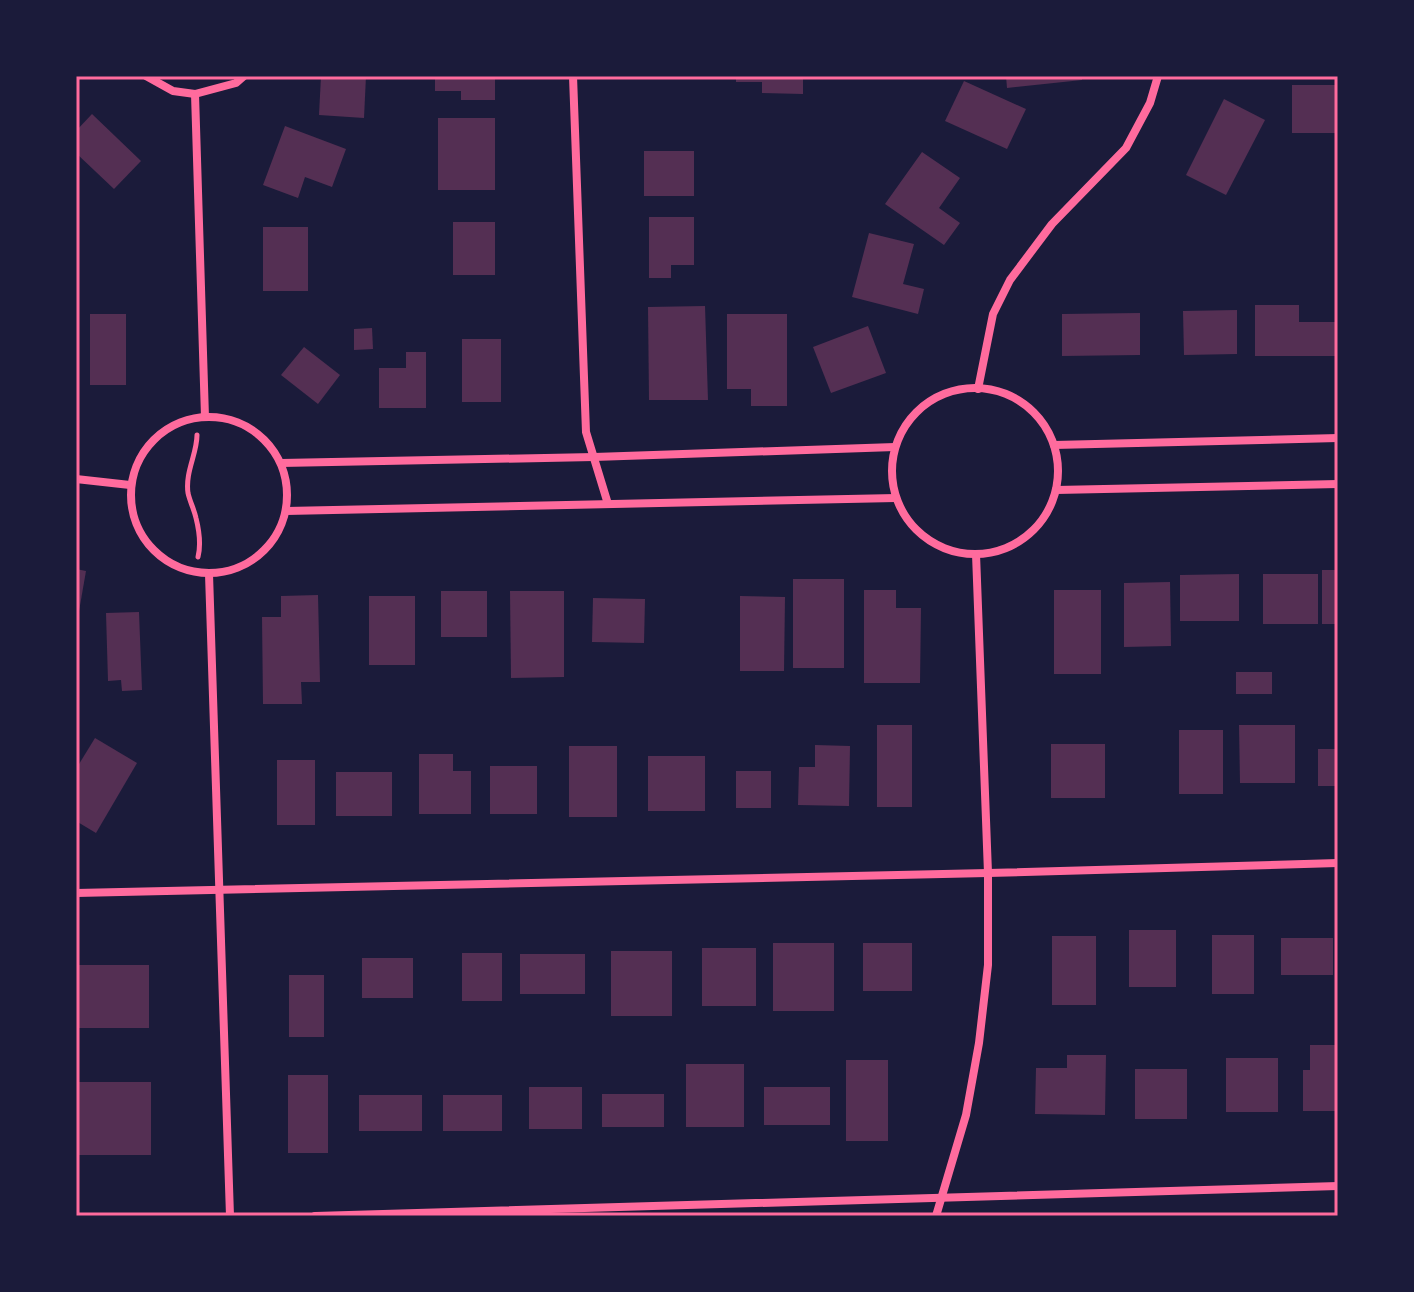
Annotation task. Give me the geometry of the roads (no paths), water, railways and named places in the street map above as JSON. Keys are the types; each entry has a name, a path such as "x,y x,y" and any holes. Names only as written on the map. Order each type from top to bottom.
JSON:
{"street":[{"path":"146,76 173,91 195,94 236,83 244,76"},
{"path":"573,76 586,432 608,504"},
{"path":"978,389 993,314 1010,280 1052,224 1126,148 1150,103 1158,76"},
{"path":"195,94 205,417"},
{"path":"991,389 1012,396 1031,409 1045,425 1054,445 1058,468 1056,490 1047,511 1034,529 1017,542 997,551 976,554 948,549 922,535 904,514 896,498 891,466 895,447 908,420 925,403 946,392 991,389"},
{"path":"205,417 227,419 248,427 266,441 281,463 288,498 277,535 264,551 248,564 209,574 191,572 170,564 151,549 138,530 131,508 130,485 135,466 159,434 176,424 205,417"},
{"path":"1054,445 1338,438"},
{"path":"281,463 895,447"},
{"path":"76,479 130,485"},
{"path":"1056,490 1338,484"},
{"path":"286,511 896,498"},
{"path":"936,1216 966,1115 979,1043 988,965 988,873 976,554"},
{"path":"209,574 230,1216"},
{"path":"76,893 1338,863"},
{"path":"315,1216 1338,1186"}]}
